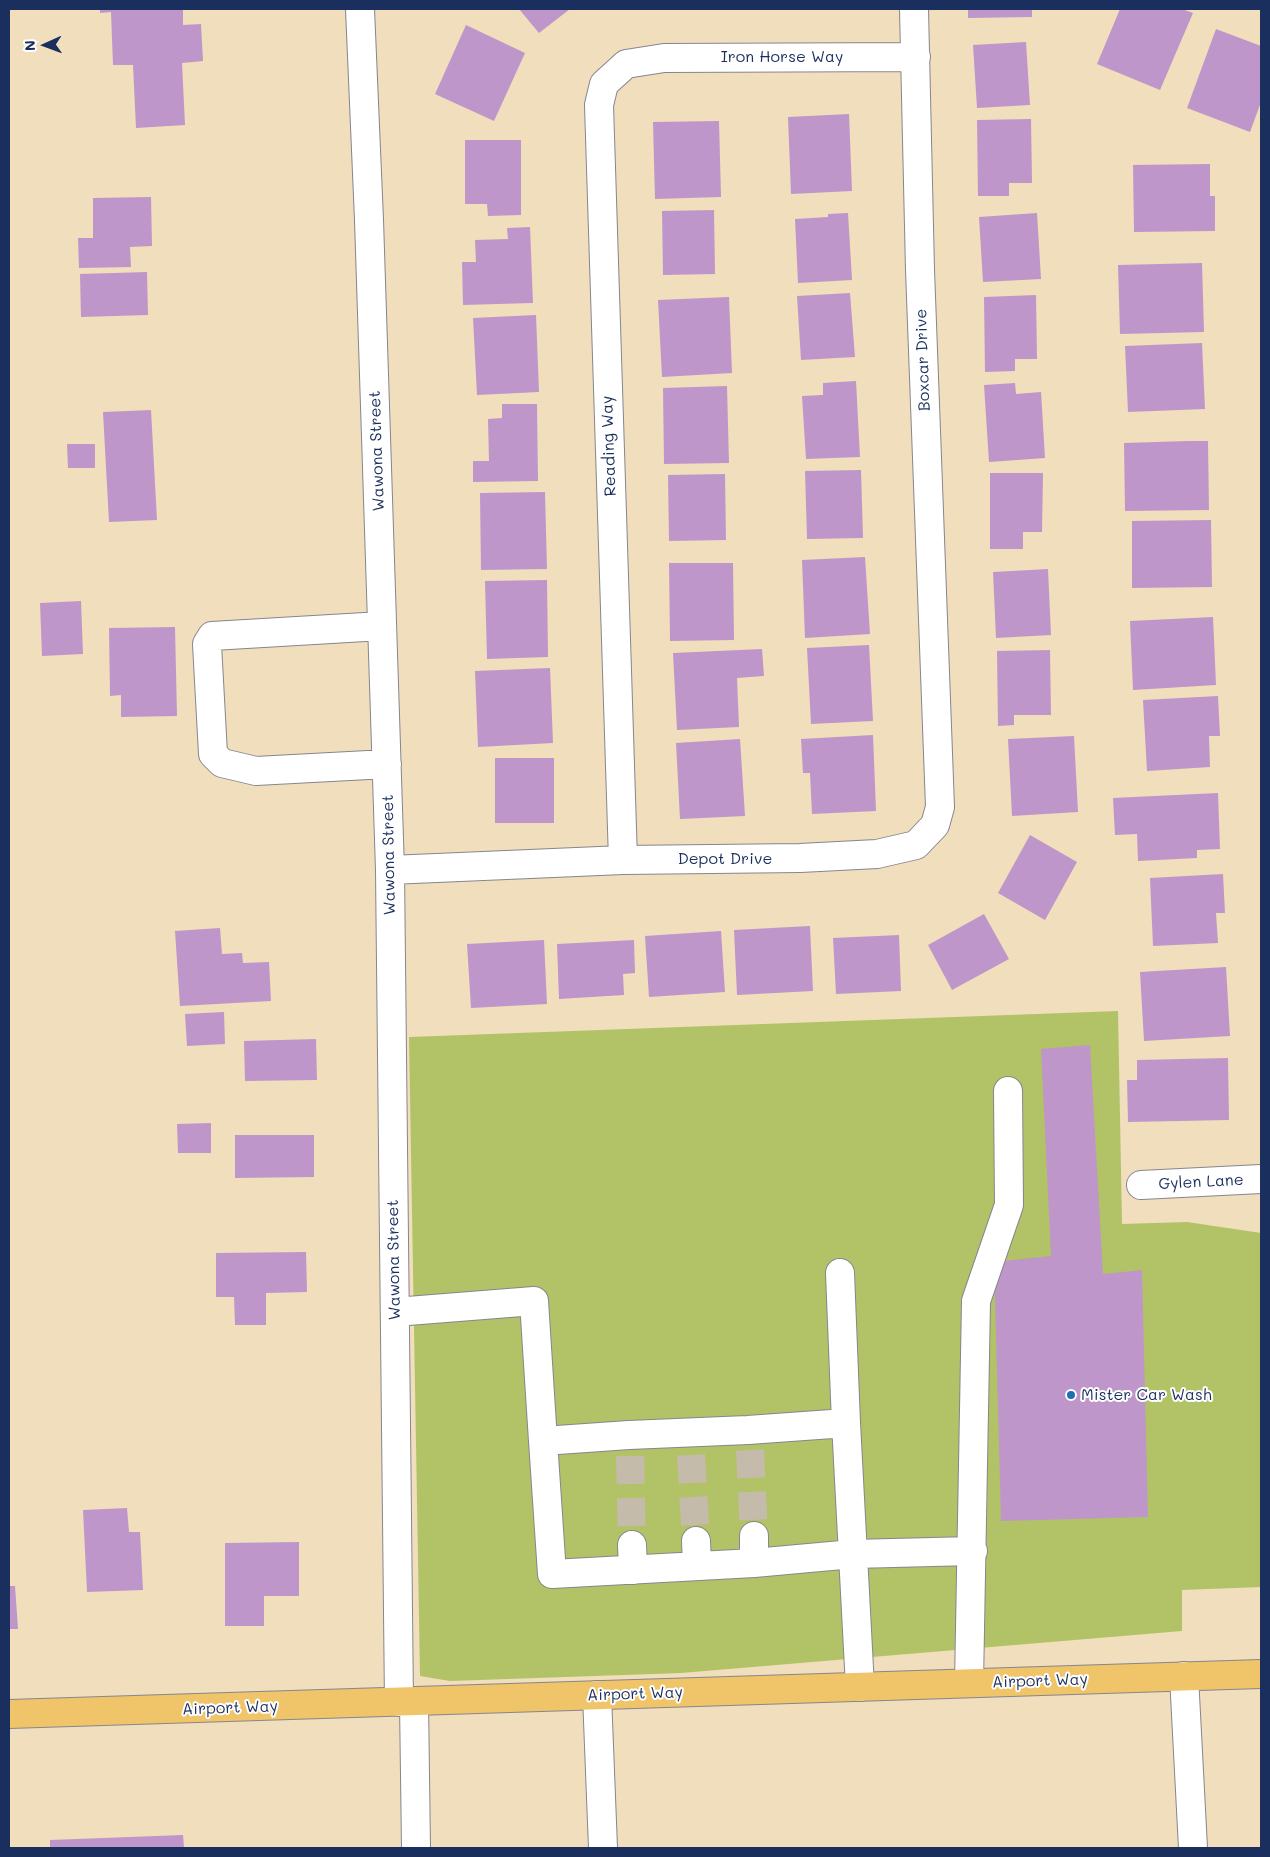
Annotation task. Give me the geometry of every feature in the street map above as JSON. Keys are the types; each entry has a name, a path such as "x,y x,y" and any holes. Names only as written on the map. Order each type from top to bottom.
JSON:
{"main road":[{"name":"Airport Way","path":"9,1714 1261,1674"}],"street":[{"name":"Wawona Street","path":"360,9 369,220 390,870 395,1312 406,1702 416,1848"},
{"name":"Boxcar Drive","path":"914,9 920,270 936,710"},
{"name":"Iron Horse Way","path":"648,61 664,58 916,57"},
{"name":"Reading Way","path":"623,860 598,104 604,84 626,64 648,61"},
{"path":"382,626 212,636 207,644 213,754 222,763 256,771 387,764"},
{"name":"Depot Drive","path":"390,870 623,860 800,858 877,854 916,845 935,826 940,807 936,710"},
{"path":"970,1683 976,1301 1008,1204 1008,1091"},
{"name":"Gylen Lane","path":"1141,1185 1261,1179"},
{"path":"840,1273 860,1687"},
{"path":"395,1312 534,1301 552,1574 633,1557 697,1554 754,1563 853,1554 973,1551"},
{"path":"543,1441 629,1445 690,1444 749,1440 846,1422"},
{"path":"754,1536 754,1563"},
{"path":"1184,1676 1192,1848"},
{"path":"597,1696 603,1848"}],"green space":[{"path":"1118,1011 1122,1224 1187,1222 1261,1233 1261,1587 1182,1590 1182,1631 681,1673 450,1681 420,1676 409,1037"}],"building":[{"path":"100,9 183,9 183,25 201,24 203,61 182,63 185,125 136,128 133,65 113,65 111,12 100,13"},
{"path":"519,9 570,9 539,33"},
{"path":"968,9 1032,9 1032,17 968,18"},
{"path":"1120,9 1182,9 1193,13 1160,90 1097,64"},
{"path":"466,25 525,53 494,121 435,94"},
{"path":"1216,29 1261,46 1261,102 1250,132 1187,108"},
{"path":"1026,42 1030,105 977,108 973,45"},
{"path":"849,114 852,191 791,194 788,117"},
{"path":"1031,119 1032,183 1009,183 1009,196 978,196 977,120"},
{"path":"719,121 721,197 655,199 653,122"},
{"path":"465,140 521,140 521,215 488,216 487,204 465,204"},
{"path":"1210,164 1210,196 1215,196 1215,231 1134,232 1133,165"},
{"path":"151,197 152,246 130,247 131,267 79,268 78,238 93,238 93,198"},
{"path":"714,210 715,274 663,275 662,211"},
{"path":"848,213 852,280 798,283 795,219 828,217 828,214"},
{"path":"1037,213 1041,279 983,282 979,217"},
{"path":"530,227 533,303 463,305 462,262 476,262 475,240 508,239 507,228"},
{"path":"1202,263 1204,332 1120,334 1118,265"},
{"path":"147,272 148,315 81,317 80,274"},
{"path":"850,293 855,357 801,360 797,296"},
{"path":"1036,295 1037,359 1015,359 1015,371 985,372 984,297"},
{"path":"729,297 732,373 662,377 658,300"},
{"path":"536,315 539,392 477,395 473,318"},
{"path":"1202,343 1205,409 1128,412 1125,346"},
{"path":"856,381 860,457 806,459 802,396 823,395 823,383"},
{"path":"1015,383 1016,394 1041,392 1045,458 989,462 984,385"},
{"path":"727,386 729,463 664,464 663,388"},
{"path":"502,404 537,404 538,481 473,482 473,461 489,461 488,419 502,418"},
{"path":"151,410 157,520 109,522 103,412"},
{"path":"1208,441 1209,510 1125,511 1124,443"},
{"path":"67,444 95,444 95,468 68,468"},
{"path":"861,470 863,538 807,539 805,471"},
{"path":"990,473 1043,473 1042,532 1023,532 1023,549 990,549"},
{"path":"725,474 726,540 669,541 668,475"},
{"path":"545,492 547,569 481,570 480,493"},
{"path":"1211,520 1212,587 1132,588 1132,521"},
{"path":"865,557 870,634 805,638 802,560"},
{"path":"669,563 733,563 734,640 670,641"},
{"path":"1048,569 1051,635 996,638 993,572"},
{"path":"547,580 548,657 487,659 485,581"},
{"path":"81,601 83,654 42,656 40,603"},
{"path":"1213,617 1216,685 1133,690 1130,621"},
{"path":"175,627 177,716 121,717 121,695 110,696 109,628"},
{"path":"869,645 873,721 811,724 807,648"},
{"path":"762,649 764,676 737,678 739,727 677,730 673,653"},
{"path":"1050,650 1051,715 1014,715 1014,725 998,726 997,651"},
{"path":"550,668 553,743 478,747 475,671"},
{"path":"1218,696 1220,736 1209,736 1210,767 1147,771 1143,700"},
{"path":"873,735 876,811 812,814 810,773 803,773 801,739"},
{"path":"1074,736 1078,812 1012,816 1008,739"},
{"path":"740,739 745,816 680,819 676,743"},
{"path":"495,758 554,758 554,823 495,823"},
{"path":"1218,793 1220,849 1197,850 1197,858 1138,861 1137,834 1115,835 1113,798"},
{"path":"1030,835 1077,862 1045,920 998,893"},
{"path":"1223,874 1225,913 1216,913 1218,943 1153,946 1150,878"},
{"path":"984,914 1009,959 952,990 928,945"},
{"path":"810,926 813,991 737,995 734,930"},
{"path":"220,928 222,954 242,953 243,963 269,962 271,1001 180,1006 175,931"},
{"path":"721,931 725,992 649,997 645,936"},
{"path":"899,935 901,991 836,994 833,938"},
{"path":"544,940 547,1004 471,1008 467,944"},
{"path":"634,940 635,973 623,974 624,995 559,999 557,944"},
{"path":"1226,967 1230,1036 1144,1041 1140,972"},
{"path":"224,1012 225,1044 187,1046 185,1014"},
{"path":"316,1039 317,1080 245,1081 244,1041"},
{"name":"Mister Car Wash","path":"1090,1045 1103,1274 1142,1270 1148,1517 1001,1521 994,1262 1051,1256 1041,1049"},
{"path":"1228,1058 1229,1120 1128,1122 1127,1080 1137,1080 1137,1060"},
{"path":"211,1123 211,1153 178,1153 177,1124"},
{"path":"235,1135 314,1135 314,1177 235,1178"},
{"path":"306,1252 307,1292 266,1293 266,1325 235,1325 234,1297 216,1297 216,1253"},
{"path":"127,1508 129,1532 140,1532 143,1590 87,1592 83,1510"},
{"path":"299,1542 299,1596 264,1596 264,1626 225,1626 225,1543"},
{"path":"9,1586 15,1586 18,1629 9,1629"},
{"path":"183,1835 184,1848 50,1848 50,1840"}],"tunnel":[{"path":"750,1450 754,1536"},
{"path":"691,1455 696,1541"},
{"path":"630,1456 632,1545"}],"place":[{"name":"Mister Car Wash","path":"1071,1395"}]}
